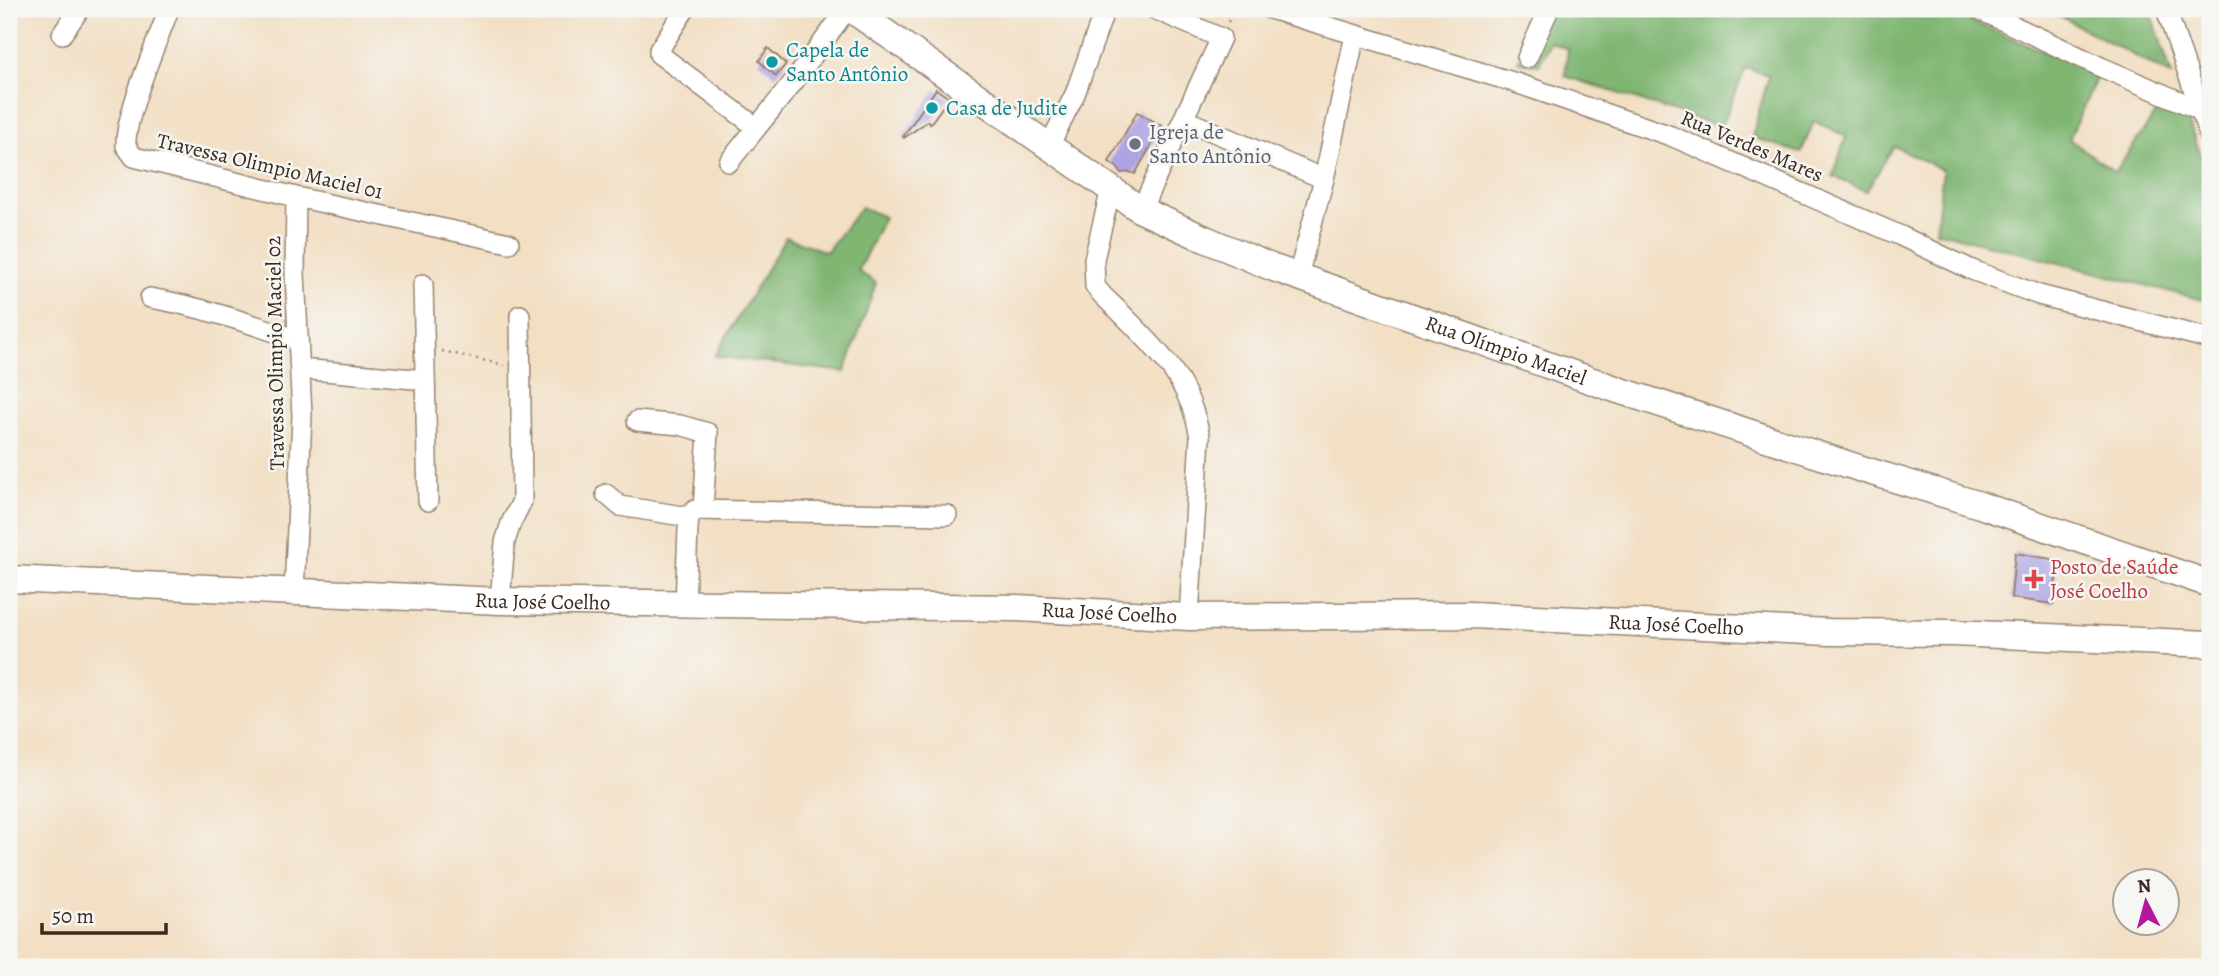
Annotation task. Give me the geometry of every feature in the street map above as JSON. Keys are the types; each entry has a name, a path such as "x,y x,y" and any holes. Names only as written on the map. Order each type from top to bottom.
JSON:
{"street":[{"path":"62,34 80,9"},
{"name":"Travessa Olimpio Maciel 01","path":"169,9 138,92 125,142 134,157 296,197 509,243"},
{"path":"685,9 659,54 756,127"},
{"path":"729,162 849,9"},
{"name":"Rua Olímpio Maciel","path":"849,9 1141,209 1216,244 1618,390 1980,505 2210,584"},
{"path":"1049,146 1075,94 1105,9"},
{"path":"1141,209 1221,38 1154,9"},
{"name":"Rua Verdes Mares","path":"1270,9 1513,82 1671,136 1852,214 1972,270 2039,295 2210,338"},
{"path":"1527,58 1549,9"},
{"path":"1978,9 2200,110"},
{"path":"2166,9 2210,138"},
{"path":"1298,276 1324,179 1354,35"},
{"path":"1183,119 1324,179"},
{"path":"1111,189 1094,259 1095,286 1164,356 1182,382 1196,416 1200,437 1189,617"},
{"name":"Travessa Olimpio Maciel 02","path":"294,593 302,416 295,273 296,197"},
{"path":"423,284 428,501"},
{"path":"150,298 188,304 231,316 298,340"},
{"path":"500,601 505,542 522,501 520,315"},
{"path":"301,369 425,380"},
{"path":"637,421 680,425 708,432 685,604"},
{"path":"606,494 620,506 696,513 947,515"},
{"name":"Rua José Coelho","path":"9,579 500,601 1017,608 1189,617 1471,615 1830,632 1952,633 2210,644"}],"path":[{"path":"425,348 521,369"}],"green space":[{"path":"1544,9 1860,9 1866,12 1869,9 1941,9 2098,74 2069,139 2115,172 2161,106 2187,118 2210,181 2210,302 1936,231 1943,170 1894,146 1866,191 1833,176 1846,136 1814,121 1801,153 1752,137 1769,75 1746,68 1721,127 1565,76 1568,49 1550,42 1539,65 1518,62"},
{"path":"2047,9 2150,9 2172,76"},
{"path":"861,207 884,217 858,271 876,283 845,372 715,356 786,237 826,252"}],"building":[{"name":"Capela de Santo Antônio","path":"768,48 786,64 776,76 759,61"},
{"name":"Casa de Judite","path":"936,89 949,98 930,124 928,121 904,138 903,137"},
{"name":"Igreja de Santo Antônio","path":"1137,112 1162,126 1135,174 1121,173 1109,162"},
{"name":"Posto de Saúde José Coelho","path":"2015,553 2058,560 2053,604 2011,598"}],"place":[{"name":"Capela de Santo Antônio","path":"772,62"},
{"name":"Casa de Judite","path":"932,108"},
{"name":"Igreja de Santo Antônio","path":"1135,144"},
{"name":"Posto de Saúde José Coelho","path":"2034,579"}]}
